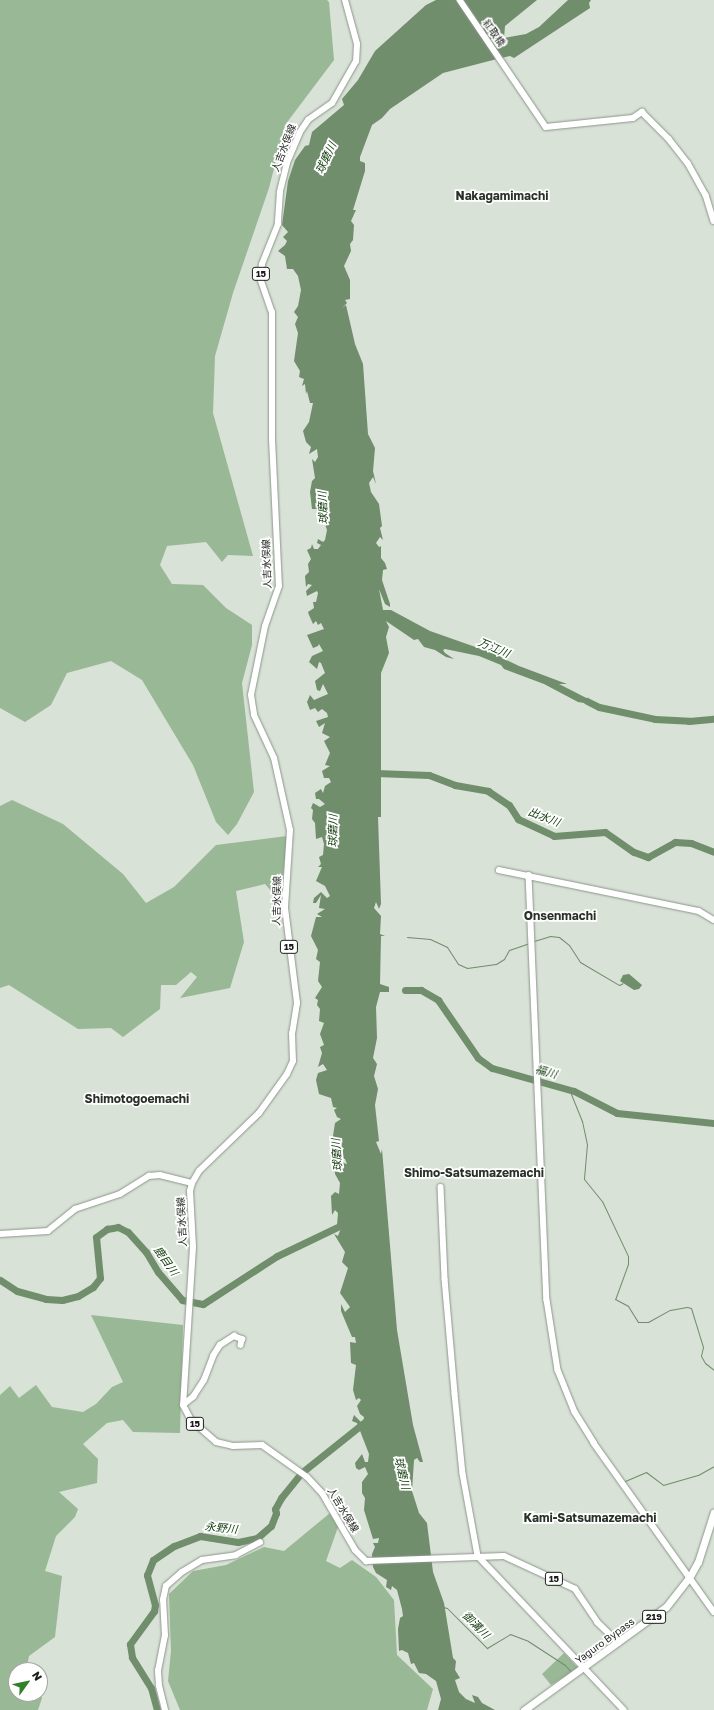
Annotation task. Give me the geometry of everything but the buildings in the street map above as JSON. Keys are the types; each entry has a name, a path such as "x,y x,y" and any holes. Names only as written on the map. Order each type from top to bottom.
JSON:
{"highway":[{"name":"Yaguro Bypass","path":"524,1710 584,1669 666,1607 689,1578 701,1555 714,1512"}],"main road":[{"name":"人吉水俣線","path":"345,0 357,44 356,61 332,103 308,120 300,132 287,163 280,192 278,224 262,264 260,278 272,312 272,439 279,586 265,626 251,696 254,715 274,758 290,830 285,908 297,1002 292,1033 293,1061 288,1074 259,1113 199,1171 192,1183 191,1291 183,1405 191,1420 216,1442 233,1446 262,1445 298,1470 322,1493 355,1550 361,1557 371,1562 504,1556 575,1589 597,1622 619,1643"}],"street":[{"name":"紅取橋","path":"460,0 514,76 546,127 634,118 642,112 669,139 692,170 706,196 714,221"},
{"path":"499,870 698,910 714,920"},
{"path":"529,875 546,1300 554,1353 568,1397 583,1426 714,1612"},
{"path":"0,1234 48,1231 75,1209 120,1194 149,1176 160,1175 192,1183"},
{"path":"441,1186 445,1279 455,1394 463,1474 478,1556 624,1710"},
{"path":"183,1405 193,1397 204,1380 213,1356 220,1344 234,1336 242,1339 241,1345"},
{"path":"166,1710 159,1686 158,1671 165,1636 164,1600 166,1586 202,1560 236,1555 260,1542"}],"shaded area":[{"path":"0,0 327,0 329,2 334,60 285,125 269,188 233,293 215,356 213,413 253,556 228,555 222,562 206,542 167,546 160,565 172,584 203,585 226,608 252,625 252,645 242,683 254,792 237,824 228,835 216,822 193,765 142,680 111,661 67,673 51,705 25,722 0,708"},
{"path":"12,800 63,824 123,874 146,903 174,887 216,845 287,836 280,909 272,909 273,893 265,884 236,891 244,942 230,988 180,998 197,977 191,972 176,985 161,985 160,1009 123,1037 111,1028 78,1029 9,985 0,988 0,806"},
{"path":"91,1315 183,1325 180,1433 133,1432 123,1420 107,1423 83,1444 98,1459 97,1483 59,1492 78,1509 75,1517 56,1536 45,1571 62,1576 55,1637 29,1656 28,1662 8,1662 8,1702 41,1702 38,1710 0,1710 0,1395 10,1386 19,1398 36,1385 52,1407 83,1412 96,1404 112,1387 123,1382"},
{"path":"330,1513 338,1527 326,1561 340,1568 352,1560 376,1577 394,1600 397,1655 433,1689 427,1710 180,1710 168,1681 171,1651 169,1594 193,1571 226,1565 264,1547 284,1551"},
{"path":"564,1653 578,1668 551,1685 542,1674"}],"water":[{"name":"球磨川","path":"436,0 537,0 505,26 504,38 526,34 539,27 568,0 591,0 589,3 590,8 514,58 510,56 443,73 390,109 382,118 372,125 360,157 360,161 365,163 365,171 353,210 356,210 351,221 354,225 353,240 350,244 351,251 344,266 350,280 350,299 345,300 347,303 342,308 346,305 355,344 363,364 368,434 375,448 373,471 376,484 373,477 369,483 371,492 379,504 382,526 380,528 383,540 380,537 376,543 379,547 381,546 381,558 387,569 383,570 382,580 390,607 385,604 379,589 383,610 391,610 430,631 501,656 502,658 519,666 567,684 559,684 602,706 578,702 544,684 504,669 501,665 479,656 445,649 443,650 445,653 454,659 446,657 435,650 424,647 418,639 414,640 386,621 389,627 386,637 389,653 381,673 381,773 385,775 381,775 381,817 378,817 381,904 379,909 376,902 374,908 381,916 380,934 385,936 381,936 380,984 389,987 389,992 380,992 376,1007 377,1038 373,1058 377,1064 374,1076 378,1089 375,1105 379,1141 376,1142 381,1154 382,1149 397,1330 413,1425 423,1462 420,1462 417,1458 414,1460 412,1491 419,1513 427,1523 433,1572 444,1603 453,1658 456,1661 455,1670 460,1678 455,1680 459,1692 466,1699 475,1703 472,1695 478,1697 482,1703 495,1710 438,1710 441,1699 436,1681 426,1674 419,1673 414,1663 411,1664 408,1653 402,1650 399,1651 398,1629 400,1618 403,1616 402,1609 397,1590 392,1586 391,1590 386,1587 387,1580 376,1573 373,1567 372,1554 375,1547 373,1543 378,1543 379,1538 373,1539 364,1510 365,1498 362,1493 362,1482 368,1474 365,1467 359,1470 356,1468 355,1463 362,1454 365,1462 368,1462 369,1454 357,1423 352,1421 354,1415 363,1424 364,1417 360,1414 357,1406 361,1400 359,1398 356,1400 353,1390 356,1365 351,1363 350,1342 356,1343 355,1337 352,1337 341,1311 341,1304 345,1312 350,1307 340,1293 348,1268 342,1262 345,1252 334,1234 338,1236 341,1228 337,1225 338,1213 335,1210 332,1215 331,1196 335,1192 339,1194 340,1183 335,1174 334,1160 347,1164 345,1159 340,1159 337,1155 338,1149 334,1145 342,1144 340,1141 334,1141 333,1136 335,1123 341,1119 337,1117 334,1110 337,1108 333,1107 331,1098 319,1094 316,1080 318,1073 327,1070 323,1064 318,1067 322,1053 320,1047 324,1045 320,1034 324,1023 319,1021 320,1009 317,1005 318,1000 315,998 322,987 318,981 320,962 316,959 318,950 311,936 316,917 322,917 317,914 325,909 319,908 321,895 316,903 313,903 314,898 321,892 327,898 330,896 325,886 316,881 322,867 318,867 321,864 319,857 323,855 324,844 322,837 316,839 315,823 312,819 313,810 311,808 313,803 320,807 325,804 319,799 316,799 315,793 321,789 323,793 325,786 331,782 329,778 324,778 322,771 330,766 325,765 330,753 324,741 330,737 322,733 325,723 319,727 316,721 328,717 327,713 322,709 318,712 315,708 310,710 307,702 310,695 314,700 328,694 323,684 320,691 317,690 315,681 325,673 321,663 319,662 317,669 309,662 312,656 323,651 319,644 313,648 307,635 324,629 321,623 318,625 316,621 313,624 309,615 308,612 314,608 313,602 316,602 318,593 317,591 307,596 306,591 312,585 308,584 306,587 305,576 309,572 308,564 311,559 307,550 311,548 312,544 314,549 318,549 321,545 317,543 318,539 323,542 325,540 327,530 323,518 326,518 326,499 324,493 318,509 312,509 310,492 312,481 315,478 312,459 315,462 318,457 317,449 309,454 311,447 306,442 303,431 309,422 313,403 310,403 307,391 306,394 305,384 302,386 304,379 299,377 300,371 294,361 298,333 295,324 298,317 294,312 298,306 301,290 298,276 293,269 287,269 285,256 278,251 287,241 283,237 288,232 282,225 288,181 295,160 305,146 309,145 312,132 344,105 342,99 358,80 375,51 426,5"},
{"path":"629,974 642,985 639,989 634,990 620,981 623,975"}],"waterway":[{"name":"万江川","path":"587,701 599,707 655,719 689,721 714,719"},
{"name":"出水川","path":"376,773 429,775 455,785 488,791 509,805 518,819 554,836 605,832 634,852 648,857 675,842 691,843 714,852"},
{"path":"534,941 550,936 559,937 569,945 580,962 619,985 623,983"},
{"path":"407,937 430,939 447,947 458,964 467,968 496,964 504,959 509,950 529,943"},
{"name":"福川","path":"405,990 421,990 438,1000 478,1058 492,1068 574,1091 617,1113 714,1123"},
{"path":"569,1089 582,1121 587,1144 584,1179 602,1201 628,1256 628,1264 615,1299 628,1306 638,1322 648,1322 670,1310 687,1307 691,1308 703,1347 701,1356 705,1363 714,1370"},
{"name":"鹿目川","path":"0,1280 17,1291 46,1299 62,1300 78,1296 93,1287 100,1278 96,1237 107,1229 118,1227 128,1232 146,1252 158,1272 182,1300 203,1304 277,1256 346,1223"},
{"name":"永野川","path":"157,1710 151,1688 132,1657 130,1644 154,1611 155,1605 147,1575 153,1560 174,1546 200,1536 238,1542 257,1538 271,1526 276,1513 275,1509 281,1498 301,1473 370,1418"},
{"path":"625,1481 646,1472 663,1485 698,1475 714,1466"},
{"name":"御溝川","path":"443,1607 447,1608 487,1648 510,1634 528,1641 565,1665 571,1672"}],"district":[{"name":"Nakagamimachi","path":"502,196"},
{"name":"Onsenmachi","path":"560,916"},
{"name":"Shimotogoemachi","path":"137,1099"},
{"name":"Shimo-Satsumazemachi","path":"474,1173"},
{"name":"Kami-Satsumazemachi","path":"590,1518"}]}
